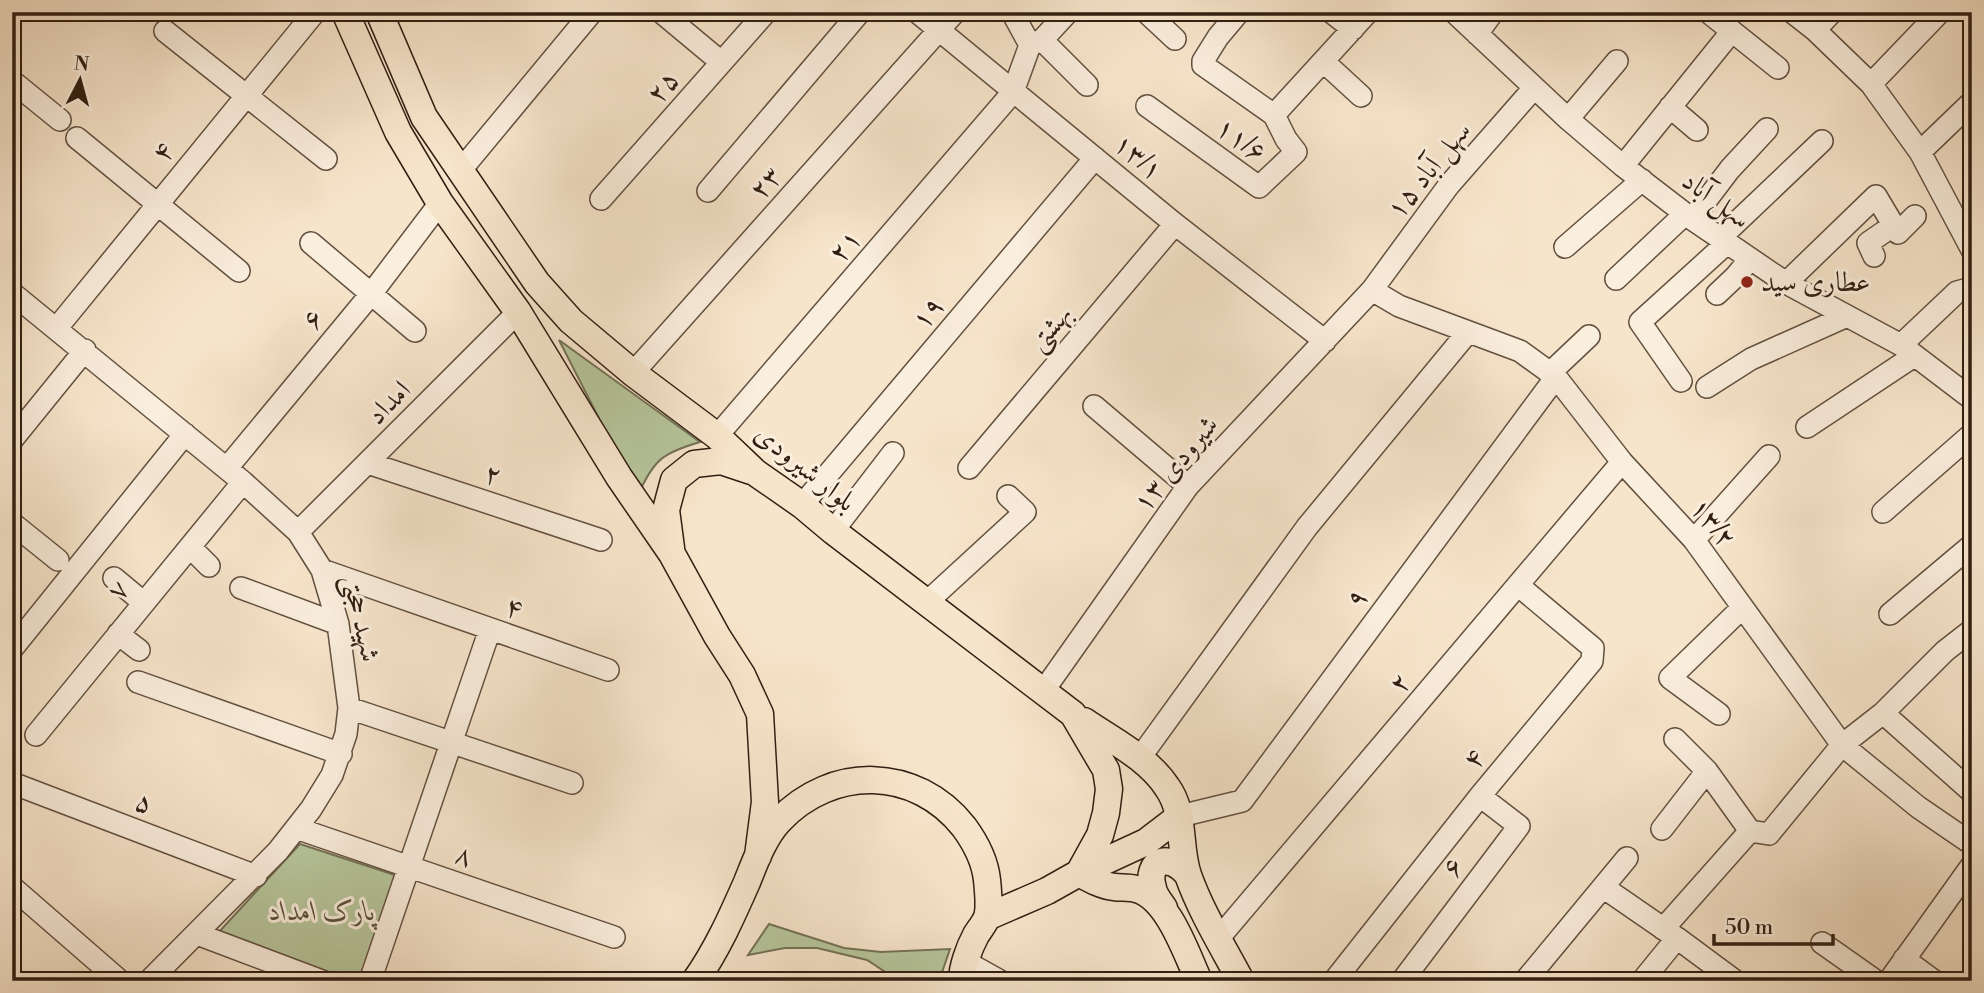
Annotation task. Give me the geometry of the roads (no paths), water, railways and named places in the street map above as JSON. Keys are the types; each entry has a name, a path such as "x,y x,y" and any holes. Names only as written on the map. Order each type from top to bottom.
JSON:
{"main road":[{"path":"345,12 398,132 440,203 518,312 619,477 672,554 742,675 760,714 765,802 758,856"},
{"name":"بلوار شیرودی","path":"379,12 424,117 537,283 571,321 633,373 716,436 756,473 802,505 1073,713 1106,770 1109,789 1107,813 1100,835 1079,873"},
{"path":"672,554 666,510 674,480 694,464 721,461 756,473"},
{"path":"1073,713 1152,767 1169,789 1180,816 1188,875"},
{"path":"695,981 708,963 758,856 777,822 806,797 842,782 881,779 919,789 951,811 975,842 987,878 987,917 974,939 964,972"},
{"path":"987,917 1146,842 1180,816"},
{"path":"1199,981 1153,889 1152,877 1155,867 1161,862 1171,860 1180,865 1188,875 1241,981"},
{"path":"1079,873 1111,887 1135,888 1149,894 1165,910"}],"street":[{"name":"۴","path":"56,329 315,12"},
{"path":"460,172 592,12"},
{"path":"661,12 721,62"},
{"path":"708,191 860,12"},
{"name":"۱۳/۱","path":"917,12 1175,224 1325,341"},
{"name":"۲۳","path":"633,373 955,12"},
{"path":"1012,12 1036,43 1087,85"},
{"path":"1013,92 1036,43 1068,12"},
{"path":"1146,12 1175,39"},
{"path":"1239,12 1218,37 1203,65 1274,115 1368,12"},
{"path":"1331,12 1353,29"},
{"name":"سهل آباد","path":"1454,12 1568,119 1688,216 1786,284 1908,351 1972,399"},
{"path":"1477,34 1493,12"},
{"path":"1708,12 1778,68"},
{"path":"1792,12 1871,83 1920,152 1971,244"},
{"path":"1815,30 1832,12"},
{"path":"1871,83 1940,12"},
{"name":"۲۵","path":"601,199 721,62 756,16"},
{"path":"165,31 326,159"},
{"path":"1623,166 1732,31"},
{"path":"1568,119 1617,61"},
{"path":"1324,62 1361,96"},
{"path":"12,81 60,120"},
{"name":"سهل آباد ۱۵","path":"1372,290 1449,185 1534,88"},
{"name":"۲۱","path":"716,436 1013,92"},
{"path":"1920,152 1972,102"},
{"name":"۱۱/۶","path":"1147,106 1257,187 1262,187 1296,152 1274,115"},
{"path":"1670,107 1697,130"},
{"path":"1616,279 1688,216 1767,129"},
{"path":"77,138 239,271"},
{"path":"1681,381 1640,322 1822,141"},
{"name":"۱۹","path":"802,505 1096,158"},
{"path":"1565,247 1642,180"},
{"path":"1786,284 1876,196 1898,233 1915,216"},
{"name":"۶","path":"227,468 371,293 440,203"},
{"name":"بهشتی","path":"969,468 1175,224"},
{"path":"1874,256 1868,243 1894,225"},
{"path":"311,243 415,331"},
{"path":"1717,294 1750,259"},
{"path":"1807,427 1908,351 1957,292 1972,288"},
{"name":"۱۳/۲","path":"1372,290 1399,306 1520,351 1553,375 1622,462 1694,540 1842,745 1918,807 1972,844"},
{"name":"شیرودی ۱۳","path":"1044,690 1188,486 1372,290"},
{"name":"شهید حجتی","path":"12,293 227,468 298,532 322,570 338,624 349,708 341,754 332,775 296,828 256,876 149,981"},
{"name":"امداد","path":"298,532 518,312"},
{"path":"1707,387 1751,359 1847,316"},
{"path":"1139,759 1307,527 1468,332"},
{"name":"۹","path":"1180,816 1241,801 1553,375 1589,337"},
{"path":"12,440 85,350"},
{"path":"1094,407 1188,486"},
{"path":"12,649 185,434"},
{"path":"1882,512 1972,434"},
{"path":"833,531 893,453"},
{"path":"1694,540 1769,456"},
{"name":"۲","path":"1219,939 1622,462"},
{"name":"۲","path":"368,463 601,540"},
{"name":"۷","path":"36,735 243,482"},
{"path":"927,602 1025,512 1008,496"},
{"path":"12,523 58,560"},
{"path":"1890,614 1972,545"},
{"path":"190,547 209,566"},
{"name":"۴","path":"322,570 608,670"},
{"path":"114,578 144,603"},
{"name":"۴","path":"1334,981 1480,796 1592,661 1593,648 1519,586"},
{"path":"241,588 338,624"},
{"path":"1718,715 1670,678 1742,608"},
{"path":"370,981 490,629"},
{"path":"1675,739 1707,771 1750,831 1769,834 1842,745 1883,713 1945,651 1972,630"},
{"path":"118,634 139,650"},
{"path":"138,682 341,754"},
{"path":"349,708 572,783"},
{"path":"1883,713 1972,792"},
{"path":"1662,829 1707,771"},
{"name":"۵","path":"12,783 256,876"},
{"name":"۶","path":"1402,981 1519,826 1480,796"},
{"name":"۸","path":"296,828 614,937"},
{"path":"1642,981 1750,831"},
{"path":"1525,981 1627,858"},
{"path":"1889,981 1971,867"},
{"path":"12,887 120,981"},
{"path":"1603,887 1735,981"},
{"path":"197,934 323,981"},
{"path":"1822,943 1876,981"},
{"path":"1904,959 1934,981"},
{"path":"964,972 1000,981"}],"place":[{"name":"عطاری سید","path":"1747,282"}],"park label":[{"name":"پارک امداد","path":"322,911"}]}
